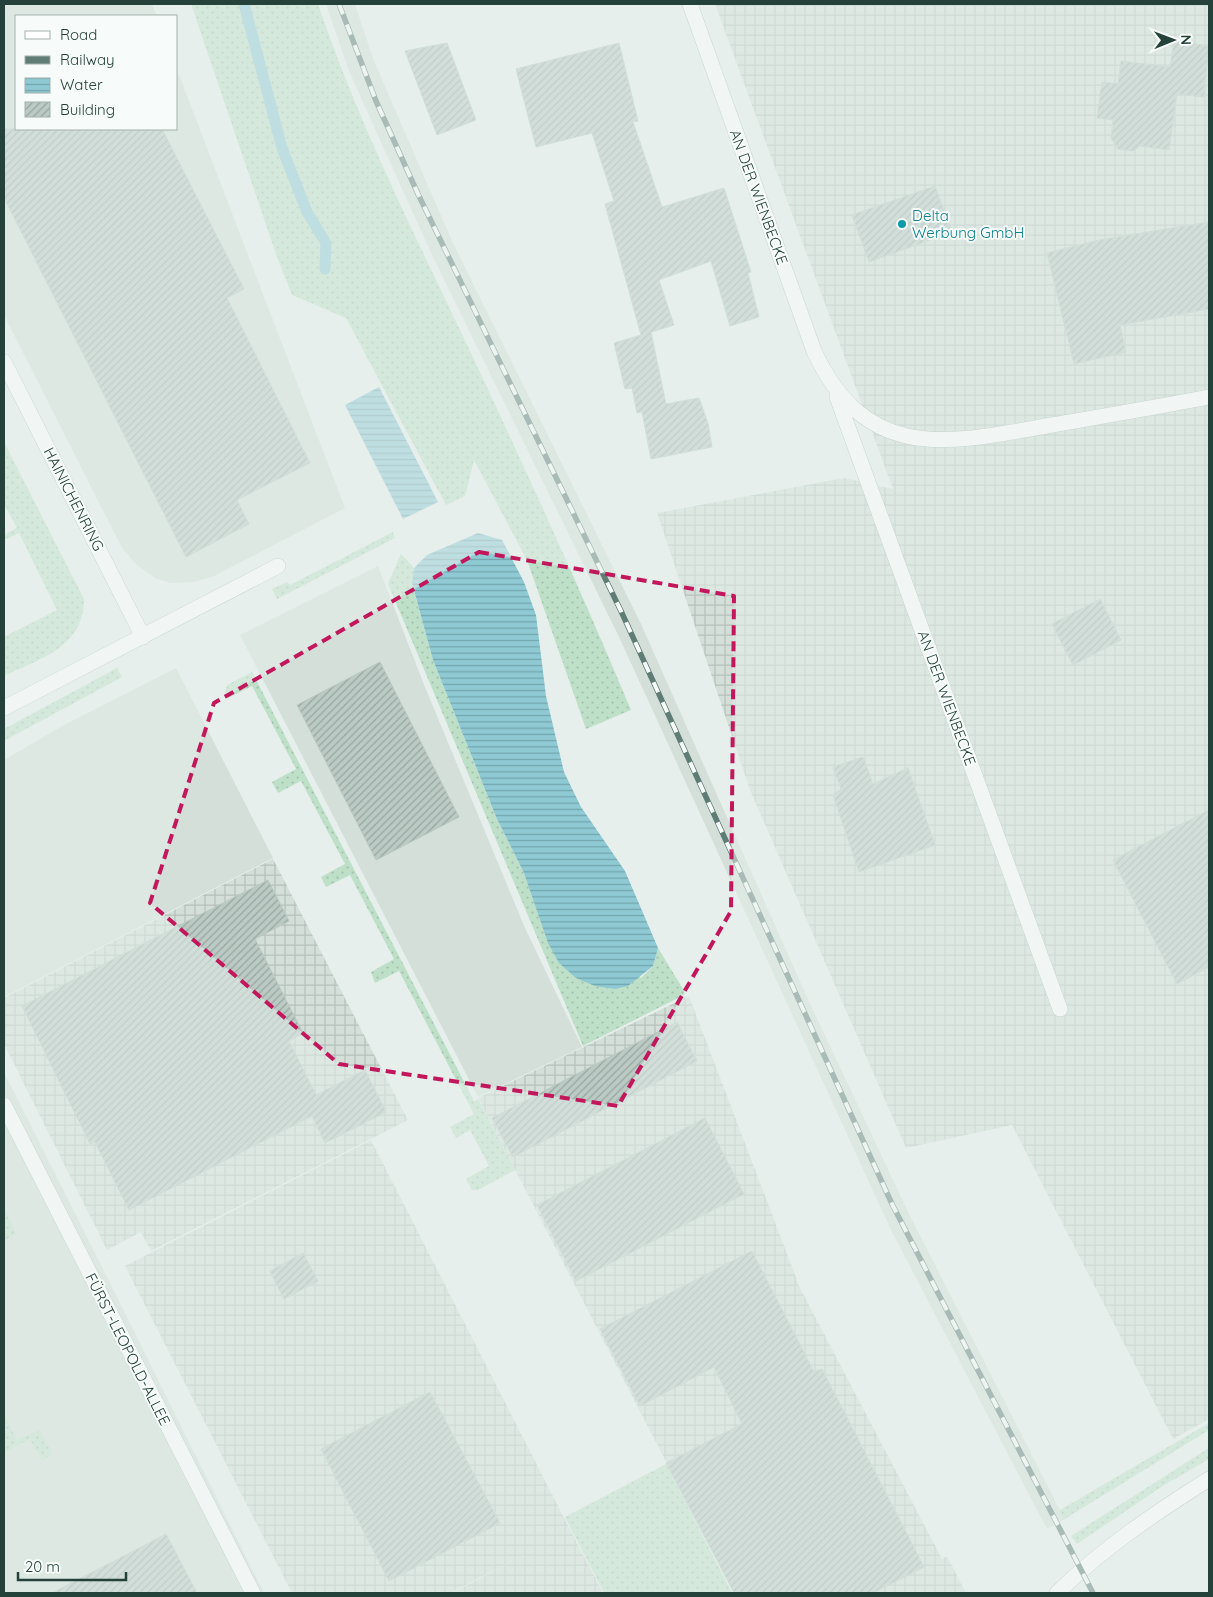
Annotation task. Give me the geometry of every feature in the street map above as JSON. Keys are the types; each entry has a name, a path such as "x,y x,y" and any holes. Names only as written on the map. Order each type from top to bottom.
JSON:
{"street":[{"name":"AN DER WIENBECKE","path":"690,4 814,351 834,388 1060,1009"},
{"name":"HAINICHENRING","path":"4,362 143,637"},
{"name":"AN DER WIENBECKE","path":"834,388 853,409 882,428 900,435 947,441 986,437 1209,398"},
{"path":"4,708 278,566"},
{"name":"FÜRST-LEOPOLD-ALLEE","path":"4,1105 253,1593"},
{"path":"1057,1593 1080,1570 1132,1529 1209,1480"}],"highlighted area":[{"path":"479,552 734,596 731,911 618,1106 339,1064 150,903 214,703"}],"shaded area":[{"path":"4,4 152,4 157,15 15,15 15,130 178,130 178,72 345,508 214,576 195,582 171,583 155,578 137,565 122,548 4,315"},
{"path":"326,4 355,4 374,61 452,241 641,624 806,995 910,1216 1060,1510 1063,1520 1047,1529 890,1228 619,637 431,253 349,71"},
{"path":"715,4 1209,4 1209,1419 1173,1439 1012,1125 906,1148 750,790 657,513 844,478 893,489"},
{"path":"378,566 425,687 525,928 582,1047 478,1097 240,635"},
{"path":"176,668 273,858 4,997 4,760 62,726"},
{"path":"273,859 408,1120 151,1251 141,1232 107,1250 4,1044 4,998"},
{"path":"689,996 800,1288 942,1559 947,1556 966,1593 734,1593 478,1098"},
{"path":"4,1072 113,1289 264,1593 4,1593"},
{"path":"371,1140 603,1593 452,1593 532,1551 450,1593 292,1593 125,1266"}],"green space":[{"path":"191,4 318,4 369,135 531,483 631,710 586,729 527,560 474,460 465,496 446,505 346,318 292,295 276,254"},
{"path":"4,442 84,599 82,616 68,640 45,657 4,676 4,637 57,610 19,533 4,540 4,535 17,528 4,504"},
{"path":"393,532 395,538 277,599 272,589 287,582 290,585"},
{"path":"401,554 414,568 412,584 433,660 497,819 524,873 641,978 653,966 658,948 686,994 583,1046 388,584"},
{"path":"117,668 122,677 4,741 4,729"},
{"path":"252,672 474,1101 478,1099 515,1170 478,1190 472,1190 466,1179 489,1166 470,1130 456,1138 450,1127 474,1114 399,971 375,983 371,972 394,959 350,875 326,887 321,877 345,864 301,781 278,793 272,782 296,769 252,686 228,698 225,692 227,685"},
{"path":"4,1209 16,1234 4,1241"},
{"path":"4,1415 17,1440 40,1430 52,1454 42,1461 30,1439 4,1452"},
{"path":"1209,1423 1209,1430 1063,1520 1060,1510"},
{"path":"1209,1448 1209,1459 1161,1487 1077,1544 1071,1536"},
{"path":"666,1464 732,1593 604,1593 565,1517"}],"water":[{"path":"379,387 438,502 403,519 345,405"},
{"path":"478,533 502,540 524,582 536,615 546,696 564,772 581,807 625,871 658,948 653,966 628,986 615,989 595,986 576,978 559,963 548,943 524,873 497,819 433,660 412,583 414,568 427,555"}],"building":[{"path":"1174,41 1209,46 1204,97 1177,94 1169,150 1140,146 1133,151 1118,149 1111,138 1113,120 1097,118 1102,82 1118,84 1121,61 1170,67"},
{"path":"447,43 476,120 437,135 405,51"},
{"path":"619,43 638,121 633,122 662,207 724,188 751,272 748,273 759,317 730,326 711,261 659,280 674,325 651,332 666,404 699,398 708,423 712,447 651,459 642,412 637,413 632,388 625,389 614,343 641,335 605,204 614,201 592,133 536,147 516,69"},
{"path":"4,129 163,130 244,289 227,298 310,463 237,500 249,524 186,557 4,198"},
{"name":"Delta Werbung GmbH","path":"935,186 952,232 869,262 852,215"},
{"path":"1209,222 1209,309 1120,325 1126,352 1074,364 1047,253 1099,240"},
{"path":"1100,599 1121,640 1073,665 1052,624"},
{"path":"380,662 459,817 376,860 297,705"},
{"path":"863,757 873,784 908,768 935,845 859,872 833,795 841,789 833,767"},
{"path":"1209,810 1209,967 1177,984 1113,860"},
{"path":"268,880 289,921 255,939 303,1033 289,1041 316,1095 365,1070 386,1112 325,1143 312,1116 129,1210 95,1142 90,1144 22,1006"},
{"path":"677,1022 697,1061 513,1157 492,1118"},
{"path":"705,1118 744,1194 576,1281 537,1205"},
{"path":"752,1251 814,1372 822,1369 924,1567 873,1593 734,1593 666,1463 742,1424 714,1367 640,1406 600,1329"},
{"path":"303,1253 318,1281 284,1299 270,1271"},
{"path":"430,1392 500,1523 389,1581 321,1449"},
{"path":"166,1534 197,1593 52,1593"}],"waterway":[{"path":"244,4 282,148 307,212 326,243 325,269"}],"railway":[{"path":"339,4 376,101 418,194 621,611 892,1204 1093,1593"}],"place":[{"name":"Delta Werbung GmbH","path":"902,224"}]}
